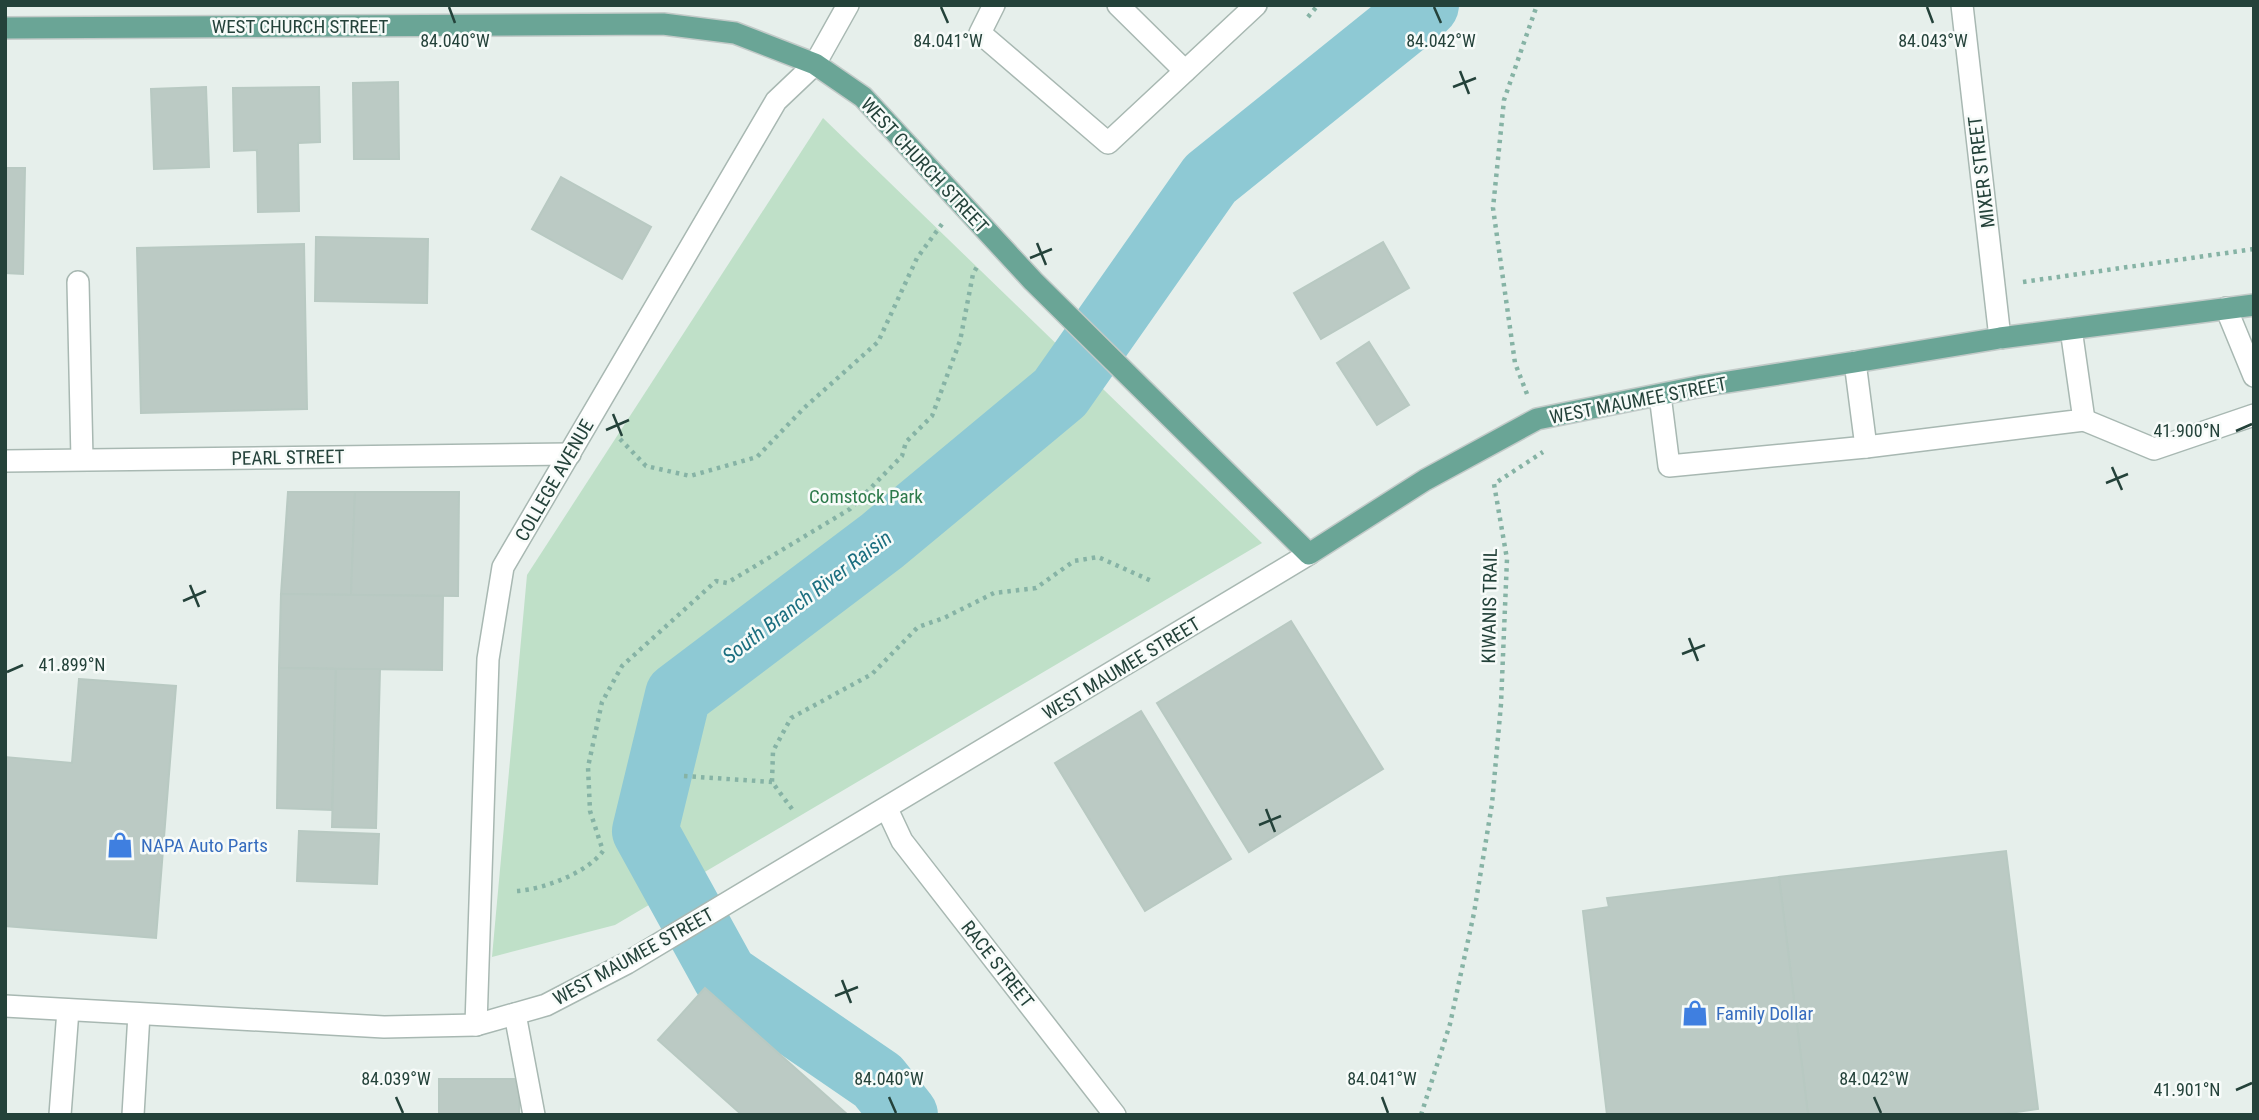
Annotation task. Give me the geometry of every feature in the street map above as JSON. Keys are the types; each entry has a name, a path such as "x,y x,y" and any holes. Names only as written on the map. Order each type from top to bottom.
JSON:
{"main road":[{"name":"WEST CHURCH STREET","path":"5,28 663,24 735,33 816,64 863,97 1033,281 1309,555"},
{"name":"WEST MAUMEE STREET","path":"1309,555 1425,480 1537,419 1702,386 2000,338 2254,304"}],"street":[{"name":"COLLEGE AVENUE","path":"476,1026 488,659 503,568 776,101 816,64 848,5"},
{"path":"994,5 980,33 1108,143 1256,5"},
{"path":"1118,5 1185,71"},
{"name":"MIXER STREET","path":"1962,5 2000,338"},
{"path":"78,282 82,460"},
{"path":"2226,309 2254,376"},
{"path":"2071,329 2084,420"},
{"path":"1855,362 1866,447"},
{"path":"1660,395 1669,466 1866,447 2084,420 2154,449 2254,415"},
{"name":"PEARL STREET","path":"5,461 570,454"},
{"name":"WEST MAUMEE STREET","path":"5,1006 384,1027 476,1026 546,1004 627,963 1309,555"},
{"name":"RACE STREET","path":"887,809 901,841 1115,1115"},
{"path":"60,1115 68,1010"},
{"path":"133,1115 139,1014"},
{"path":"515,1014 534,1115"}],"path":[{"path":"1308,17 1318,5"},
{"name":"KIWANIS TRAIL","path":"1421,1115 1450,1024 1474,913 1492,804 1501,704 1507,559 1494,484 1547,450 1515,363 1493,208 1504,100 1537,5"},
{"path":"620,439 646,466 690,476 757,457 804,408 878,342 917,258 945,220"},
{"path":"2023,282 2254,250"},
{"path":"517,891 538,889 594,862 603,851 590,811 588,767 602,702 622,666 716,581 727,583 850,509 902,456 906,442 932,416 960,341 973,274 981,258"},
{"path":"792,809 772,782 773,751 791,718 872,674 918,627 944,618 994,593 1036,588 1074,561 1098,557 1154,582"},
{"path":"684,776 772,782"}],"green space":[{"name":"Comstock Park","path":"823,118 1262,543 615,925 492,957 527,575"}],"building":[{"path":"398,82 399,159 354,159 353,83"},
{"path":"206,87 209,167 154,169 151,89"},
{"path":"319,87 320,142 298,143 299,211 258,212 257,150 234,151 233,88"},
{"path":"5,168 25,168 23,274 5,273"},
{"path":"561,177 651,227 622,279 532,229"},
{"path":"316,237 428,239 427,303 315,301"},
{"path":"1383,242 1409,288 1321,339 1294,293"},
{"path":"304,244 307,409 141,413 137,248"},
{"path":"1369,342 1409,405 1377,425 1337,363"},
{"path":"288,492 355,492 351,595 281,594"},
{"path":"355,492 459,492 458,596 351,595"},
{"path":"281,594 443,596 442,670 279,668"},
{"path":"1291,621 1383,769 1249,852 1157,703"},
{"path":"279,668 336,669 332,810 277,808"},
{"path":"336,669 380,669 376,828 332,827"},
{"path":"79,679 176,686 156,938 5,926 5,757 72,763"},
{"path":"1141,711 1231,859 1145,911 1055,763"},
{"path":"299,831 379,834 377,884 297,881"},
{"path":"2006,851 2038,1109 1996,1115 1808,1115 1779,877"},
{"name":"Family Dollar","path":"1779,877 1808,1115 1607,1115 1583,911 1609,907 1607,898"},
{"path":"705,988 848,1115 742,1115 658,1040"},
{"path":"439,1079 519,1079 519,1115 439,1115"}],"waterway":[{"name":"South Branch River Raisin","path":"905,1115 878,1081 725,976 645,831 678,695 882,541 1060,393 1210,179 1426,5"}],"place":[{"name":"NAPA Auto Parts","path":"120,845"},
{"name":"Family Dollar","path":"1695,1013"}]}
